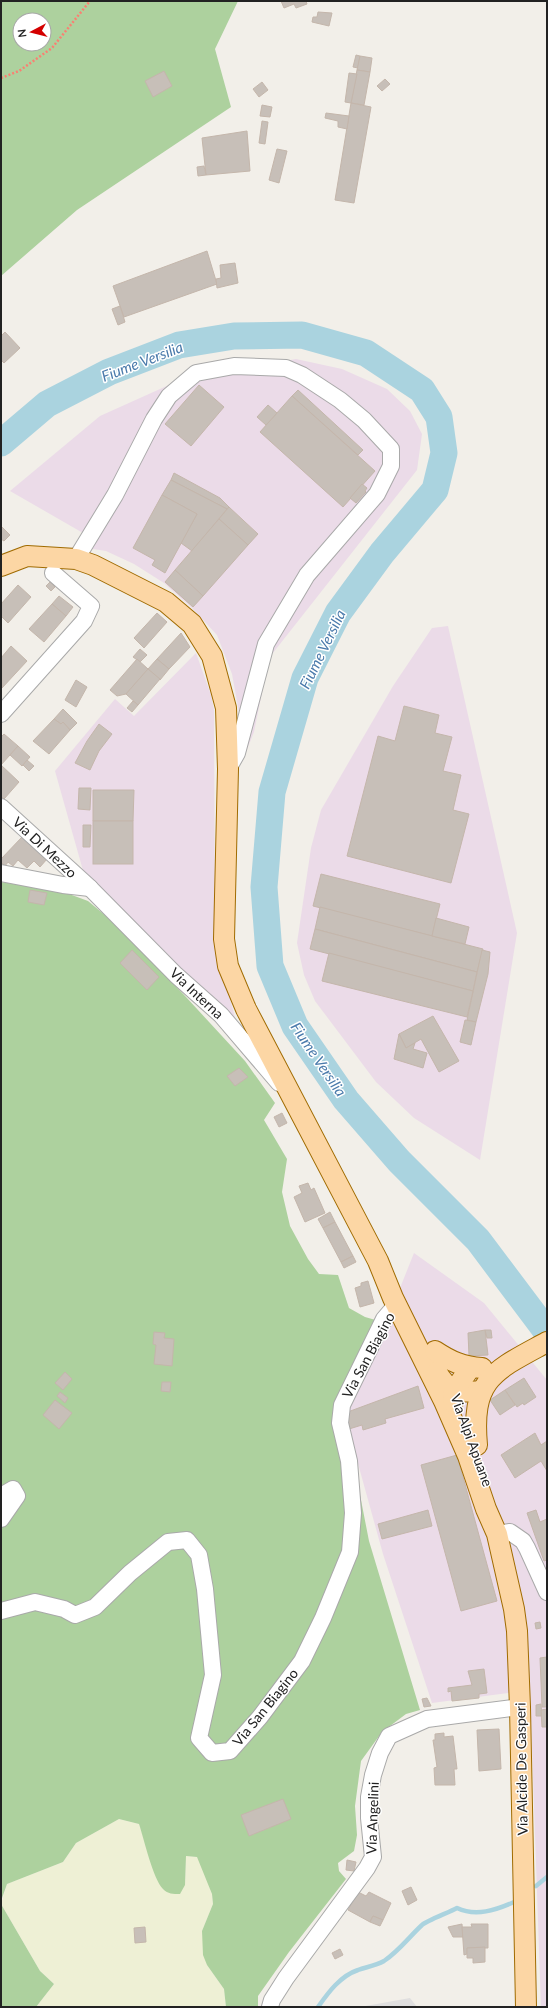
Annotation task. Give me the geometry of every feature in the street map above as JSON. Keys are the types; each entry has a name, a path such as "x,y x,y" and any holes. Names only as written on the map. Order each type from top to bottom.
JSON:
{"main road":[{"path":"1,566 27,556 76,559 93,565 144,589 166,602 192,624 212,656 226,708 228,769 224,939 228,966 246,1009 382,1272 396,1305 412,1336 449,1396"},
{"name":"Via Alpi Apuane","path":"382,1272 406,1300 435,1351 449,1396 472,1450 486,1509 496,1534"},
{"path":"472,1450 476,1411 482,1391 487,1383 510,1362 547,1342"},
{"path":"435,1351 451,1362 470,1368 510,1362"},
{"path":"449,1396 470,1368"},
{"path":"449,1396 482,1391"},
{"name":"Via Alcide De Gasperi","path":"496,1534 514,1609 517,1631 526,2007"}],"street":[{"path":"76,559 115,495 154,419 169,396 196,373 234,366 286,368 302,375 340,400 364,420 391,449 390,466 377,494 307,575 266,644 237,753 228,769"},
{"path":"1,714 84,621 91,606 53,573"},
{"name":"Via Di Mezzo","path":"1,806 90,888"},
{"path":"1,873 63,885 90,888"},
{"name":"Via Interna","path":"90,888 176,975 221,1015 296,1105"},
{"name":"Via San Biagino","path":"1,1611 35,1602 64,1609 75,1614 95,1606 130,1573 168,1542 187,1540 199,1555 205,1589 213,1675 199,1738 212,1753 230,1751 260,1717 302,1661 323,1618 350,1552 353,1513 349,1461 340,1423 342,1404 384,1319 396,1305"},
{"path":"1,1496 13,1489 17,1496 1,1519"},
{"path":"496,1534 510,1532 523,1541 547,1592"},
{"name":"Via Angelini","path":"270,2007 286,1978 367,1868 373,1857 369,1797 373,1776 380,1753 389,1736 427,1719 520,1707"}],"path":[{"path":"1,78 19,71 52,48 90,1"}],"shaded area":[{"path":"296,359 342,369 387,389 410,411 422,434 417,470 269,658 254,732 242,762 239,712 232,674 217,635 192,608 164,583 134,564 106,551 74,546 83,533 10,491 100,416 180,380"},
{"path":"448,626 517,933 480,1160 414,1118 376,1082 315,1001 304,975 297,943 311,848 321,810 393,686 432,628"},
{"path":"196,653 211,695 214,710 215,944 236,1021 84,874 55,771 115,699 134,716"},
{"path":"414,1253 484,1303 547,1380 547,2007 541,2007 530,1690 432,1703 383,1554 344,1413 386,1323"},
{"path":"410,1998 417,2007 360,2007"}],"green space":[{"path":"1,1 238,1 215,49 231,107 77,210 1,276"},
{"path":"1,882 61,891 88,901 118,926 245,1061 275,1103 264,1120 287,1159 282,1192 290,1226 308,1259 319,1274 338,1275 349,1308 365,1317 386,1323 344,1413 369,1541 420,1710 406,1714 382,1732 361,1761 355,1806 357,1835 354,1851 338,1863 339,1871 346,1879 289,1952 258,1996 258,2007 226,2007 224,1989 207,1965 203,1955 202,1931 213,1904 212,1894 197,1857 186,1856 185,1885 180,1894 167,1892 159,1884 156,1877 139,1824 119,1819 76,1843 63,1862 7,1884 1,1901"},
{"path":"119,1819 139,1824 154,1870 185,1885 186,1856 197,1857 202,1865 212,1894 213,1904 202,1931 207,1965 224,1989 226,2007 36,2007 54,1984 40,1971 1,1904 7,1884 63,1862 76,1843"},
{"path":"1,1904 40,1971 54,1984 36,2007 1,2007"}],"building":[{"path":"281,1 306,1 307,4 296,8 294,4 284,8"},
{"path":"318,12 332,13 329,26 312,22 313,17 317,17"},
{"path":"356,55 360,56 358,68 353,67"},
{"path":"360,56 372,58 370,72 357,70"},
{"path":"357,70 370,72 364,105 351,103"},
{"path":"164,71 172,86 153,97 145,81"},
{"path":"349,73 357,74 351,103 345,102"},
{"path":"385,79 390,84 382,91 377,86"},
{"path":"262,82 268,90 259,97 253,89"},
{"path":"351,103 371,107 354,203 335,200"},
{"path":"262,105 272,107 270,117 260,116"},
{"path":"326,113 349,116 347,129 338,127 338,121 325,118"},
{"path":"262,121 268,122 265,144 259,143"},
{"path":"247,131 250,171 206,175 202,138"},
{"path":"277,149 287,151 279,183 269,180"},
{"path":"204,166 206,175 198,176 197,167"},
{"path":"207,251 217,284 124,317 113,286"},
{"path":"235,263 238,283 217,288 216,279 221,278 220,265"},
{"path":"120,306 125,322 118,325 112,309"},
{"path":"5,332 20,348 4,363 1,360 1,336"},
{"path":"199,385 224,407 191,446 165,424"},
{"path":"298,390 363,450 358,455 292,396"},
{"path":"292,396 375,471 343,507 260,432"},
{"path":"268,405 277,413 266,425 257,417"},
{"path":"174,473 220,498 229,507 227,509 171,480"},
{"path":"171,480 227,509 192,551 181,543 197,514 162,495"},
{"path":"362,484 367,488 365,491 366,492 356,503 350,498"},
{"path":"162,495 197,514 165,573 152,565 155,560 133,548"},
{"path":"229,507 258,534 248,545 219,519"},
{"path":"219,519 248,545 203,596 175,570"},
{"path":"1,526 10,535 4,541 1,539"},
{"path":"175,570 203,596 193,607 165,582"},
{"path":"50,582 55,587 51,591 46,586"},
{"path":"18,585 31,597 8,623 1,616 1,604"},
{"path":"59,596 73,607 66,616 52,604"},
{"path":"52,604 66,616 44,642 29,629"},
{"path":"157,613 167,622 144,648 134,638"},
{"path":"181,633 190,647 169,669 157,659"},
{"path":"11,646 27,661 2,688 1,658"},
{"path":"140,649 147,655 140,662 133,657"},
{"path":"137,659 148,669 126,694 117,696 110,690"},
{"path":"157,659 169,669 160,680 148,669"},
{"path":"148,669 160,679 138,705 126,694"},
{"path":"76,680 87,687 76,707 65,700"},
{"path":"133,701 138,705 132,712 127,708"},
{"path":"404,706 439,715 435,733 452,737 443,771 461,775 453,810 469,814 451,883 347,856 378,736 395,741"},
{"path":"63,709 77,723 70,730 63,722 61,724 54,719"},
{"path":"54,719 61,724 63,722 70,730 49,754 33,741"},
{"path":"99,724 112,734 99,751 90,770 75,763 87,741"},
{"path":"4,734 18,746 1,765 1,737"},
{"path":"18,746 30,757 22,766 10,755"},
{"path":"27,760 34,766 29,771 23,765"},
{"path":"1,765 19,782 4,799 1,796"},
{"path":"79,788 91,788 90,810 78,809"},
{"path":"93,790 134,790 133,821 93,821"},
{"path":"93,821 133,821 133,864 93,864"},
{"path":"83,825 91,825 90,847 83,847"},
{"path":"22,837 47,859 40,867 34,861 27,868 18,860 13,866 8,862 5,866 1,862 1,859"},
{"path":"321,874 440,904 432,936 313,906"},
{"path":"30,890 47,893 44,905 28,902"},
{"path":"320,907 483,949 477,972 315,929"},
{"path":"436,918 469,927 465,944 432,936"},
{"path":"315,929 477,972 473,991 310,949"},
{"path":"132,950 159,977 147,990 120,963"},
{"path":"482,950 490,952 488,974 476,1022 467,1020"},
{"path":"329,953 473,991 467,1017 322,981"},
{"path":"433,1016 459,1061 439,1072 421,1039 406,1048 399,1034"},
{"path":"465,1020 476,1022 471,1045 460,1042"},
{"path":"399,1034 406,1048 415,1043 413,1049 427,1053 423,1068 394,1059"},
{"path":"239,1068 248,1077 235,1086 227,1076"},
{"path":"282,1113 287,1123 279,1127 274,1117"},
{"path":"308,1183 311,1190 314,1188 325,1213 305,1222 294,1197 302,1193 299,1186"},
{"path":"330,1212 335,1222 323,1228 318,1219"},
{"path":"335,1222 353,1256 341,1262 323,1228"},
{"path":"353,1256 356,1262 344,1268 341,1262"},
{"path":"368,1281 374,1303 360,1307 355,1288 361,1286 361,1283"},
{"path":"485,1330 491,1330 492,1338 487,1338"},
{"path":"485,1330 488,1355 469,1356 468,1333"},
{"path":"154,1332 165,1333 164,1338 174,1339 172,1366 154,1364 156,1345 153,1344"},
{"path":"65,1372 72,1379 63,1390 55,1383"},
{"path":"524,1378 536,1397 524,1405 523,1403 517,1407 505,1390"},
{"path":"162,1382 171,1382 170,1392 161,1391"},
{"path":"418,1386 424,1408 385,1419 386,1423 363,1430 362,1425 349,1429 345,1413"},
{"path":"505,1390 515,1405 500,1415 490,1400"},
{"path":"60,1392 68,1398 65,1403 57,1396"},
{"path":"55,1400 72,1413 59,1429 43,1415"},
{"path":"535,1433 541,1445 547,1441 547,1471 541,1461 515,1478 501,1455"},
{"path":"457,1455 497,1601 461,1611 421,1465"},
{"path":"428,1510 432,1526 382,1539 378,1524"},
{"path":"536,1510 540,1522 547,1519 547,1560 544,1561 527,1513"},
{"path":"540,1622 541,1628 536,1629 535,1623"},
{"path":"547,1657 547,1707 542,1707 540,1658"},
{"path":"484,1669 487,1693 479,1694 479,1698 452,1701 451,1691 448,1692 448,1688 472,1685 468,1671"},
{"path":"427,1698 431,1706 424,1707 422,1699"},
{"path":"541,1704 542,1716 536,1716 536,1705"},
{"path":"547,1709 547,1727 542,1727 541,1710"},
{"path":"499,1729 501,1769 479,1771 477,1730"},
{"path":"444,1733 444,1737 453,1736 457,1769 454,1769 455,1785 435,1785 434,1768 437,1767 433,1740 435,1740 435,1734"},
{"path":"283,1799 291,1819 249,1836 241,1815"},
{"path":"347,1860 356,1862 354,1871 346,1870"},
{"path":"411,1887 417,1900 408,1905 402,1891"},
{"path":"358,1892 366,1896 369,1892 391,1903 383,1920 373,1916 370,1922 348,1910"},
{"path":"373,1916 383,1920 380,1926 370,1922"},
{"path":"462,1924 463,1937 453,1937 448,1927"},
{"path":"471,1924 488,1924 488,1948 467,1948 467,1954 464,1955 462,1927 472,1927"},
{"path":"145,1927 146,1942 135,1943 134,1928"},
{"path":"485,1947 485,1962 473,1963 473,1958 467,1958 467,1948"},
{"path":"340,1949 343,1955 335,1959 332,1953"}],"waterway":[{"name":"Fiume Versilia","path":"1,443 47,404 109,372 179,345 234,336 302,335 366,353 422,390 439,417 444,453 435,490 382,553 338,613 305,678 272,792 264,887 270,966 295,1026 346,1100 399,1161 478,1240 547,1332"},
{"path":"536,1886 547,1877"},
{"path":"318,2007 335,1986 346,1976 384,1961 428,1921 457,1908 464,1911 479,1912 493,1910 514,1902"}]}
